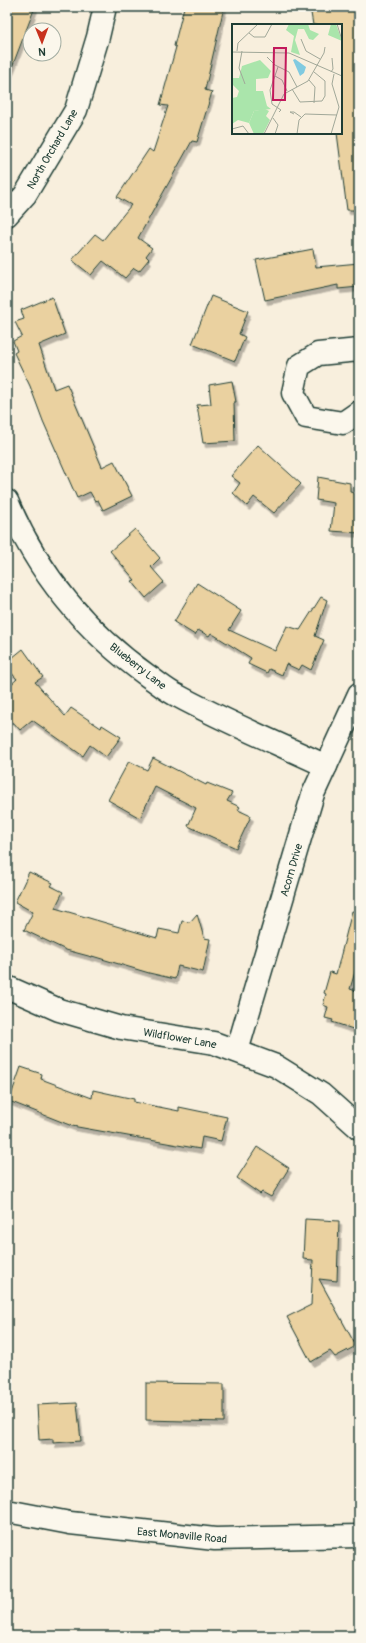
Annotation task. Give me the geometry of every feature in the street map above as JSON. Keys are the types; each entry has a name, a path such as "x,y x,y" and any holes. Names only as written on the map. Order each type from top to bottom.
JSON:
{"street":[{"name":"North Orchard Lane","path":"7,216 25,195 76,110 106,7"},
{"path":"359,350 318,354 299,366 293,393 306,417 343,423 359,412"},
{"name":"Blueberry Lane","path":"7,501 17,524 50,580 86,624 126,660 176,696 326,766"},
{"name":"Acorn Drive","path":"237,1051 313,794 359,694"},
{"name":"Wildflower Lane","path":"7,987 59,1010 122,1028 214,1043 276,1066 321,1094 359,1128"},
{"name":"East Monaville Road","path":"7,1511 70,1523 215,1539 359,1536"}],"building":[{"path":"7,7 35,7 29,22 22,22 22,41 9,75 7,75"},
{"path":"184,7 224,7 205,90 212,92 197,142 192,141 138,238 152,248 146,256 149,259 139,271 134,268 125,278 103,261 91,275 72,260 95,234 103,240 131,205 117,197 149,149 153,152 168,106 160,105 176,47 174,46"},
{"path":"310,7 359,7 359,210 347,210 337,134 342,134 342,24 313,24"},
{"path":"313,249 316,267 359,263 359,287 338,289 338,285 265,300 256,260"},
{"path":"211,296 248,311 239,334 245,337 235,361 192,344"},
{"path":"52,297 65,334 39,345 54,389 67,384 102,467 114,461 132,496 103,510 98,500 95,501 90,492 77,498 43,421 30,386 14,353 17,351 13,341 22,336 15,322 24,319 21,310"},
{"path":"232,381 236,402 234,402 235,441 203,443 197,405 211,404 209,385"},
{"path":"258,445 301,484 274,513 254,497 247,506 233,493 240,483 231,476"},
{"path":"318,477 350,483 350,492 359,494 359,533 331,531 334,503 316,500"},
{"path":"135,529 160,558 151,567 164,582 146,598 132,581 135,580 110,551"},
{"path":"197,583 241,611 229,630 275,651 287,626 300,630 321,597 327,600 315,636 324,640 311,670 302,665 299,670 286,664 282,675 269,669 267,673 248,664 251,658 211,633 209,636 198,630 195,635 174,622"},
{"path":"23,649 43,677 35,682 65,716 71,708 101,728 102,725 121,737 106,757 90,745 83,756 32,720 20,730 7,715 7,688 17,679 7,668 7,662"},
{"path":"153,758 206,785 207,783 232,793 227,801 240,807 238,810 251,816 236,848 188,826 196,808 155,787 140,818 108,800 129,761 147,770"},
{"path":"29,872 53,883 51,886 63,892 55,908 157,938 159,929 179,933 182,921 190,922 197,914 204,938 210,939 203,972 178,966 175,979 149,973 66,950 24,930 33,912 15,902"},
{"path":"352,911 359,912 359,958 350,989 359,992 359,1031 332,1022 333,1020 325,1018 328,1007 323,1005 326,994 324,993 330,972 336,974"},
{"path":"21,1067 42,1074 41,1079 92,1098 93,1090 134,1099 134,1102 179,1111 179,1107 227,1117 221,1141 202,1137 200,1149 72,1126 9,1101"},
{"path":"257,1147 289,1168 271,1197 262,1192 260,1194 237,1178"},
{"path":"305,1219 339,1221 337,1281 319,1279 356,1346 335,1357 330,1351 311,1362 287,1317 311,1305 313,1260 303,1259"},
{"path":"146,1383 224,1384 224,1422 146,1420"},
{"path":"77,1403 81,1441 53,1443 53,1439 39,1440 37,1405"}]}
